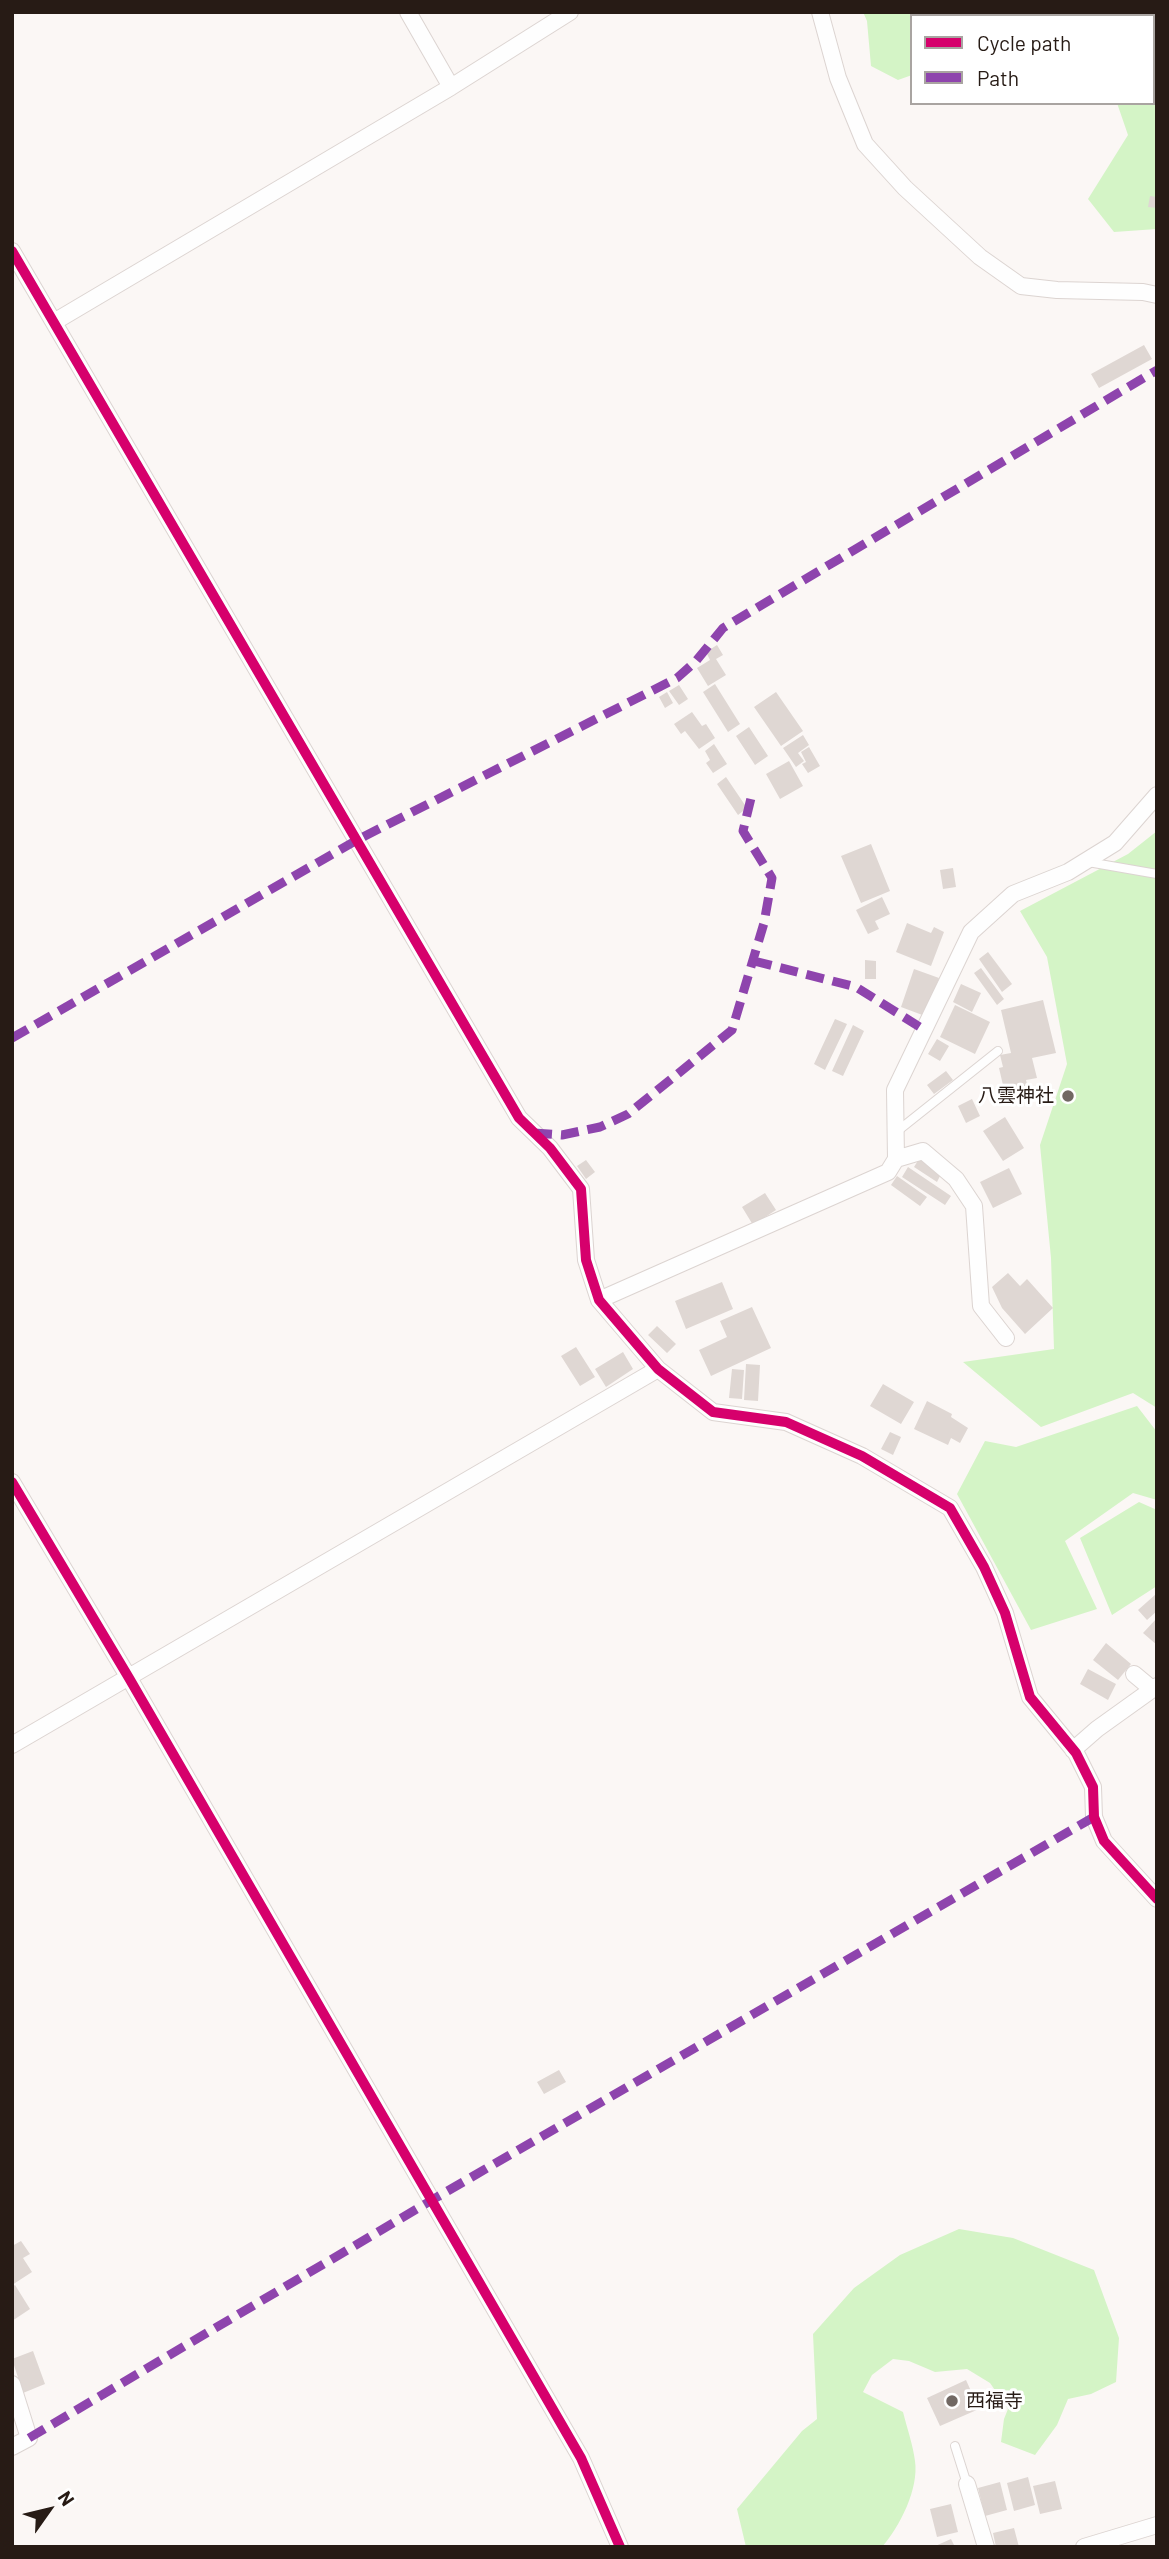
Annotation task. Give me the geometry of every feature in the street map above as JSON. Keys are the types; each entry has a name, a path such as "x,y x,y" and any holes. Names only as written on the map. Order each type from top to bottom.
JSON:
{"street":[{"path":"408,12 451,87"},
{"path":"54,322 451,87 570,12"},
{"path":"820,12 838,78 865,144 905,188 981,257 1021,286 1157,295"},
{"path":"12,251 519,1118 550,1148 581,1189 586,1260 599,1300 658,1369 713,1412 786,1422 862,1456 950,1508 984,1567 1005,1613 1030,1697 1073,1750 1093,1787 1094,1817 1104,1841 1157,1899"},
{"path":"599,1300 888,1172 896,1160 895,1090 971,932 1013,894 1068,872 1115,843 1157,794"},
{"path":"896,1160 923,1151 956,1179 974,1206 981,1306 1006,1338"},
{"path":"12,1745 658,1369"},
{"path":"12,1482 129,1678 581,2458 620,2547"},
{"path":"1073,1750 1154,1687 1134,1674"},
{"path":"12,2384 29,2438 12,2447"},
{"path":"967,2484 986,2547"},
{"path":"1084,2547 1157,2525"}],"lane":[{"path":"1085,861 1157,874"},
{"path":"895,1133 998,1051"},
{"path":"955,2446 967,2484"}],"green space":[{"path":"863,12 972,12 910,14 910,76 898,80 871,66 867,21"},
{"path":"1045,12 1157,12 1157,229 1114,232 1088,199 1128,135 1118,105 1155,105 1155,14"},
{"path":"1157,831 1157,1408 1133,1393 1041,1427 963,1362 1054,1349 1051,1258 1040,1145 1067,1064 1047,957 1020,911 1128,854"},
{"path":"1137,1406 1157,1432 1157,1500 1133,1493 1065,1541 1097,1609 1031,1630 957,1494 985,1441 1016,1447"},
{"path":"1139,1502 1157,1510 1157,1586 1112,1615 1080,1538"},
{"path":"959,2229 1013,2238 1094,2270 1119,2338 1116,2382 1091,2394 1068,2399 1057,2425 1035,2455 1001,2442 1008,2409 990,2383 967,2369 935,2372 909,2361 893,2359 872,2375 863,2392 903,2412 914,2455 915,2472 907,2507 882,2547 746,2547 737,2509 802,2431 817,2419 813,2334 854,2288 900,2255"}],"building":[{"path":"1150,196 1157,197 1157,208 1148,207"},
{"path":"1144,345 1152,359 1099,388 1091,374"},
{"path":"717,645 723,655 716,659 726,675 708,686 697,668 710,660 706,652"},
{"path":"715,684 740,724 728,732 703,692"},
{"path":"679,685 688,699 679,705 669,691"},
{"path":"667,692 673,703 665,708 659,697"},
{"path":"776,692 803,731 781,746 754,707"},
{"path":"692,712 702,726 706,724 715,738 699,749 685,731 681,734 674,724"},
{"path":"749,727 768,756 755,765 736,736"},
{"path":"803,735 809,745 798,753 804,761 796,767 783,748"},
{"path":"714,744 727,764 713,773 706,763 710,760 705,751"},
{"path":"809,747 820,766 808,773 802,764 806,762 801,752"},
{"path":"789,761 803,786 780,799 766,774"},
{"path":"726,777 747,808 738,815 717,784"},
{"path":"871,844 890,891 861,903 841,856"},
{"path":"953,868 956,887 943,889 940,870"},
{"path":"882,897 890,914 875,921 879,929 868,934 856,910"},
{"path":"907,923 931,933 934,927 944,932 931,966 896,952"},
{"path":"988,952 1012,984 1002,992 979,959"},
{"path":"865,960 876,961 876,979 865,979"},
{"path":"981,968 1004,999 997,1005 974,973"},
{"path":"914,969 939,978 925,1016 901,1007"},
{"path":"961,984 981,993 972,1012 953,1002"},
{"path":"1043,1000 1056,1053 1032,1058 1037,1078 1026,1080 1029,1093 1006,1098 999,1068 1003,1067 1000,1055 1011,1053 1001,1010"},
{"path":"955,1005 990,1022 975,1054 940,1037"},
{"path":"835,1019 847,1024 825,1070 814,1064"},
{"path":"853,1025 864,1031 843,1076 832,1071"},
{"path":"937,1039 949,1046 940,1061 928,1054"},
{"path":"946,1071 953,1080 934,1094 927,1085"},
{"path":"972,1099 980,1116 966,1123 958,1106"},
{"path":"1005,1117 1024,1148 1003,1161 983,1131"},
{"path":"919,1159 941,1174 937,1182 914,1167"},
{"path":"586,1160 595,1172 586,1179 577,1166"},
{"path":"908,1167 951,1196 945,1205 902,1177"},
{"path":"1009,1168 1022,1194 993,1208 980,1182"},
{"path":"897,1176 927,1197 920,1206 891,1185"},
{"path":"765,1193 776,1210 753,1225 742,1207"},
{"path":"1008,1273 1020,1286 1027,1279 1053,1308 1025,1334 1002,1308 992,1287"},
{"path":"722,1282 733,1309 686,1329 675,1301"},
{"path":"752,1307 771,1348 711,1376 699,1350 727,1337 720,1321"},
{"path":"657,1326 676,1344 667,1353 648,1335"},
{"path":"576,1347 595,1377 580,1386 561,1356"},
{"path":"623,1352 633,1369 606,1387 595,1369"},
{"path":"746,1364 760,1365 758,1401 744,1400"},
{"path":"732,1369 744,1370 742,1399 729,1398"},
{"path":"883,1384 914,1402 901,1424 870,1406"},
{"path":"927,1401 952,1414 951,1417 968,1428 960,1443 951,1438 948,1445 914,1429"},
{"path":"890,1432 901,1437 893,1455 881,1449"},
{"path":"1156,1594 1157,1611 1147,1620 1138,1610"},
{"path":"1157,1618 1157,1645 1143,1633"},
{"path":"1106,1643 1131,1664 1118,1680 1093,1660"},
{"path":"1088,1669 1116,1684 1108,1700 1080,1684"},
{"path":"559,2070 566,2082 544,2094 537,2082"},
{"path":"21,2241 30,2254 23,2258 32,2272 12,2285 12,2246"},
{"path":"15,2285 30,2309 12,2321 12,2287"},
{"path":"33,2351 45,2384 23,2393 12,2359"},
{"path":"966,2380 979,2409 940,2426 927,2398"},
{"path":"1028,2477 1035,2505 1014,2511 1007,2483"},
{"path":"1055,2481 1062,2509 1040,2514 1033,2486"},
{"path":"1000,2482 1007,2510 985,2516 978,2488"},
{"path":"951,2504 958,2532 937,2537 930,2509"},
{"path":"1014,2528 1019,2547 996,2547 993,2533"},
{"path":"951,2539 955,2547 933,2547"}],"marked path":[{"path":"12,1038 357,840 677,678 696,661 723,628 1157,370"},
{"path":"534,1133 562,1135 600,1127 628,1114 732,1030 764,923 772,878 743,831 752,794"},
{"path":"754,961 856,987 923,1029"},
{"path":"29,2438 432,2200 1094,1817"}],"cycle path":[{"path":"12,251 519,1118 550,1148 581,1189 586,1260 599,1300 658,1369 713,1412 786,1422 862,1456 950,1508 984,1567 1005,1613 1030,1697 1076,1753 1093,1787 1094,1817 1104,1841 1157,1899"},
{"path":"12,1482 129,1678 581,2458 620,2547"}],"place":[{"name":"八雲神社","path":"1068,1096"},
{"name":"西福寺","path":"952,2401"}]}
